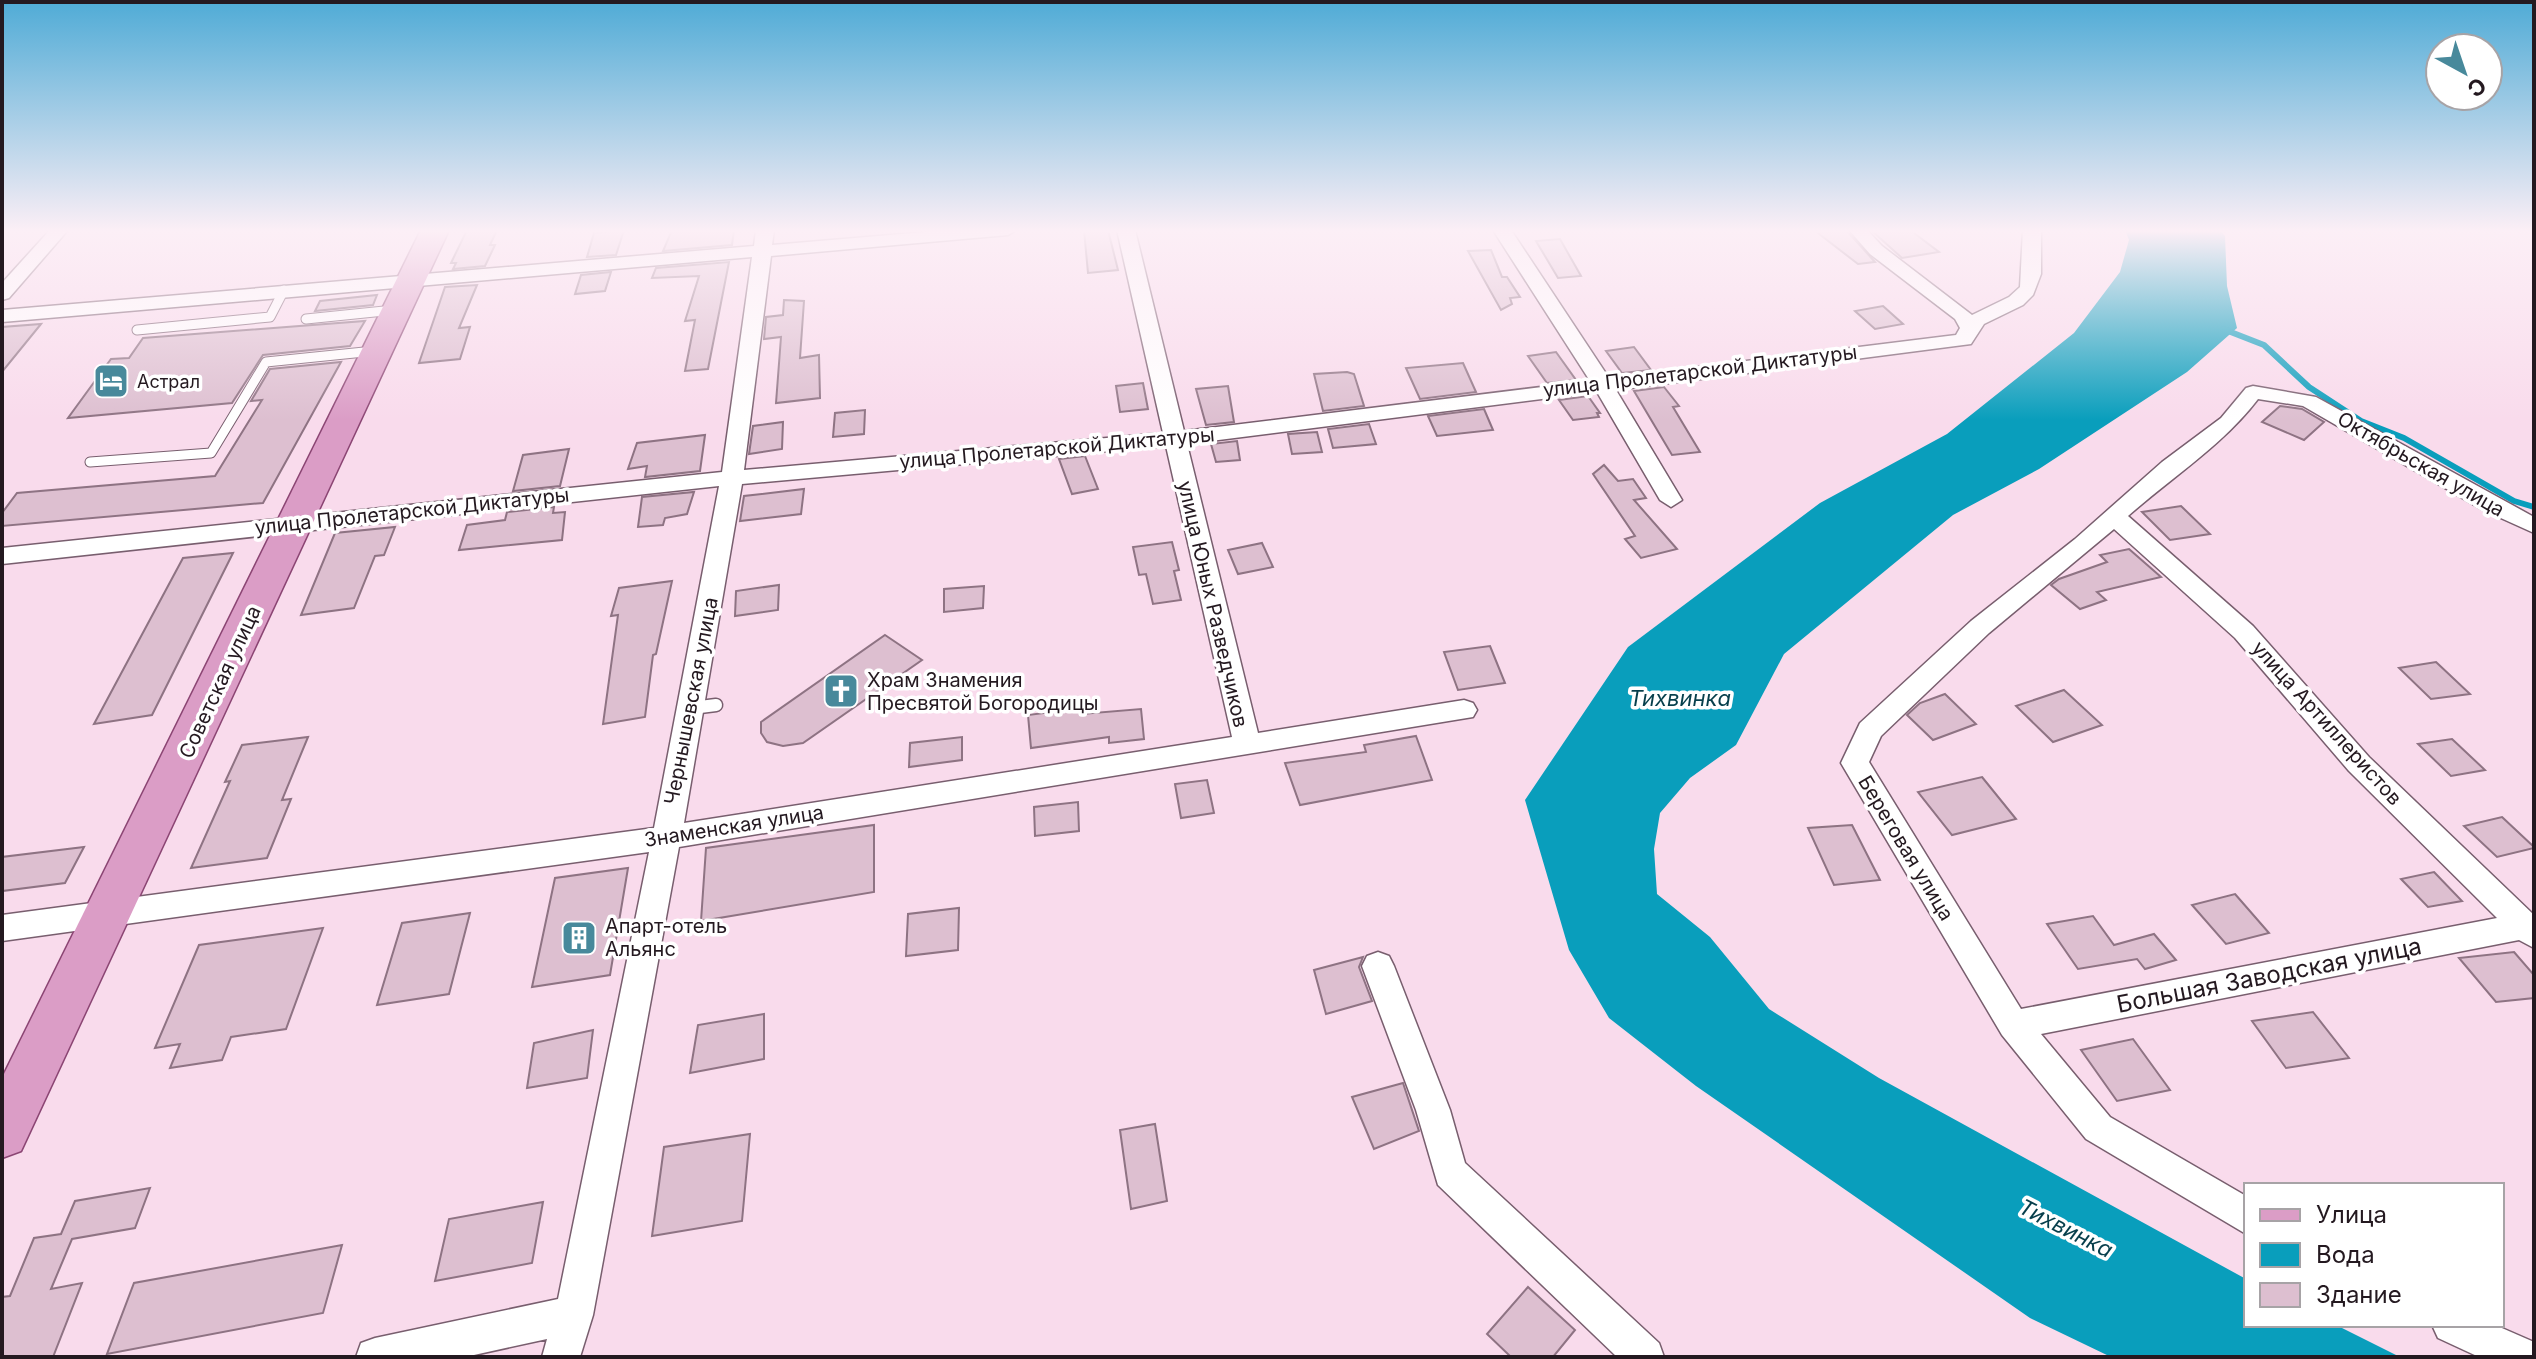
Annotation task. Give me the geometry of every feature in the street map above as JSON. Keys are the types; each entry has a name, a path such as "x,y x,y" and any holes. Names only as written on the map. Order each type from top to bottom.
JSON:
{"main road":[{"name":"Советская улица","path":"2,1133 110,914 405,294"}],"street":[{"path":"2,316 247,293"},
{"path":"387,293 409,293"},
{"name":"Чернышевская улица","path":"561,1357 574,1315 665,838 704,706 757,293"},
{"name":"улица Юных Разведчиков","path":"1140,293 1247,745"},
{"path":"1543,293 1602,383 1671,500"},
{"path":"1933,293 1963,316 1968,325"},
{"name":"улица Пролетарской Диктатуры","path":"2,556 732,478 1173,439 1964,340 1968,325 1985,313 2022,298 2024,293"},
{"name":"Береговая улица","path":"2244,1215 2098,1128 2013,1025 1855,763 1870,730 1980,627 2115,517 2170,467 2229,423 2253,392 2309,401"},
{"name":"Октябрьская улица","path":"2309,401 2491,505 2534,526"},
{"name":"улица Артиллеристов","path":"2115,517 2244,632 2359,764 2531,928"},
{"name":"Знаменская улица","path":"2,928 665,838 1464,710"},
{"name":"Большая Заводская улица","path":"2013,1025 2531,928"},
{"path":"1378,966 1433,1110 1450,1173 1645,1357"},
{"path":"375,1357 574,1315"},
{"path":"2456,1327 2523,1357"}],"lane":[{"path":"137,330 270,317 282,293"},
{"path":"306,319 405,294"},
{"path":"90,462 211,453 266,362 378,351"}],"water":[{"name":"Тихвинка","path":"2104,293 2229,293 2237,328 2187,372 2039,469 1953,515 1784,654 1736,745 1690,778 1660,813 1654,849 1657,894 1710,937 1769,1009 1879,1078 2244,1278 2244,1327 2340,1327 2400,1357 2111,1357 2030,1318 1696,1086 1609,1018 1569,950 1525,800 1628,647 1820,503 1947,434 2074,333"}],"building":[{"path":"443,293 473,293 459,328 470,327 460,359 419,363"},
{"path":"694,293 723,293 708,369 685,371 695,320 685,321"},
{"path":"1492,293 1518,293 1520,297 1510,298 1512,304 1501,310"},
{"path":"377,295 373,305 315,311 320,301"},
{"path":"784,300 804,301 800,358 819,355 820,398 776,403 781,337 764,339 766,317 783,315"},
{"path":"1883,306 1903,324 1875,329 1855,311"},
{"path":"365,321 350,346 263,355 232,403 68,418 111,359 129,358 143,338"},
{"path":"41,324 2,372 2,327"},
{"path":"1634,347 1651,370 1622,373 1606,351"},
{"path":"1556,352 1576,380 1547,383 1528,356"},
{"name":"Астрал","path":"341,362 263,503 2,526 2,513 17,493 215,476 262,400 251,401 270,369"},
{"path":"1463,363 1476,392 1420,399 1406,368"},
{"path":"1314,374 1354,374 1364,406 1323,411"},
{"path":"1143,383 1148,409 1120,412 1116,386"},
{"path":"1228,386 1234,422 1206,425 1196,389"},
{"path":"1664,387 1679,406 1673,407 1700,452 1672,455 1634,391"},
{"path":"1588,396 1600,413 1597,413 1599,417 1573,420 1559,400"},
{"path":"2280,406 2302,409 2324,422 2304,440 2262,422"},
{"path":"1484,409 1493,430 1437,436 1428,416"},
{"path":"865,410 864,434 833,437 835,413"},
{"path":"783,422 782,449 749,454 753,426"},
{"path":"1369,424 1376,444 1333,448 1328,429"},
{"path":"1317,432 1322,452 1292,454 1288,434"},
{"path":"705,435 700,471 645,477 647,466 628,469 637,443"},
{"path":"1237,441 1240,460 1216,462 1211,444"},
{"path":"569,449 560,486 513,491 523,455"},
{"path":"1085,456 1098,489 1072,494 1059,459"},
{"path":"1604,465 1618,481 1633,479 1646,498 1634,500 1677,549 1641,558 1625,539 1635,536 1593,474"},
{"path":"804,489 801,514 740,521 744,496"},
{"path":"694,492 687,514 665,518 663,525 638,527 642,497"},
{"path":"2181,506 2210,534 2170,540 2142,512"},
{"path":"554,507 553,513 565,512 562,540 459,550 467,525 505,520 507,512"},
{"path":"395,527 384,555 375,556 354,608 301,615 335,533"},
{"path":"1172,542 1179,570 1174,571 1181,600 1153,604 1146,574 1139,575 1133,547"},
{"path":"1262,543 1273,567 1238,574 1228,550"},
{"path":"2129,549 2161,577 2097,592 2106,600 2080,609 2051,585 2059,579 2107,562 2100,555"},
{"path":"233,553 152,715 94,724 183,558"},
{"path":"672,581 656,654 653,655 645,717 603,724 618,615 611,616 619,588"},
{"path":"779,585 778,610 735,616 736,591"},
{"path":"984,586 983,608 944,612 944,589"},
{"name":"Храм Знамения Пресвятой Богородицы","path":"885,635 922,660 803,743 783,746 767,742 761,733 761,722"},
{"path":"1490,646 1505,683 1458,690 1444,652"},
{"path":"2436,662 2470,694 2431,699 2399,668"},
{"path":"2064,690 2102,725 2053,742 2016,706"},
{"path":"1945,694 1976,724 1933,740 1907,715 1920,703"},
{"path":"1082,708 1082,714 1141,709 1144,739 1109,743 1109,737 1031,748 1028,715"},
{"path":"1416,736 1432,780 1300,805 1285,763 1366,752 1364,745"},
{"path":"308,737 282,800 291,799 267,858 191,868 230,781 225,782 242,745"},
{"path":"962,737 962,760 909,767 910,743"},
{"path":"2452,739 2485,770 2451,776 2418,744"},
{"path":"1982,777 2016,819 1952,835 1918,792"},
{"path":"1207,780 1214,813 1181,818 1175,784"},
{"path":"1078,802 1079,831 1035,836 1034,807"},
{"path":"2502,817 2534,848 2497,857 2464,826"},
{"path":"874,825 874,892 701,921 706,848"},
{"path":"1852,825 1880,880 1834,885 1808,828"},
{"path":"84,847 65,883 2,891 2,857"},
{"name":"Апарт-отель Альянс","path":"628,868 610,975 532,987 555,878"},
{"path":"2434,872 2462,901 2428,907 2401,879"},
{"path":"2235,894 2269,933 2226,944 2192,905"},
{"path":"959,908 958,950 906,956 908,914"},
{"path":"470,913 449,994 377,1005 402,923"},
{"path":"2093,916 2114,945 2154,934 2176,960 2145,969 2137,959 2078,969 2047,924"},
{"path":"323,928 286,1029 231,1037 222,1060 170,1068 180,1044 155,1048 199,945"},
{"path":"2514,952 2534,975 2534,998 2496,1002 2459,958"},
{"path":"1363,957 1359,967 1372,1001 1326,1014 1314,970"},
{"path":"2313,1012 2349,1058 2286,1068 2252,1021"},
{"path":"764,1014 764,1059 690,1073 698,1025"},
{"path":"593,1030 587,1078 527,1088 534,1043"},
{"path":"2133,1039 2170,1090 2117,1101 2081,1050"},
{"path":"1403,1083 1419,1131 1374,1149 1352,1097"},
{"path":"1155,1124 1167,1201 1131,1209 1120,1130"},
{"path":"750,1134 742,1221 652,1236 664,1147"},
{"path":"150,1188 135,1228 72,1239 51,1289 82,1283 53,1357 2,1357 2,1297 10,1296 34,1238 61,1234 75,1201"},
{"path":"543,1202 532,1263 435,1281 449,1219"},
{"path":"342,1245 323,1313 107,1354 134,1283"},
{"path":"1528,1287 1575,1330 1553,1357 1511,1357 1487,1334"}],"waterway":[{"path":"2223,329 2264,345 2309,387 2361,421 2404,438 2514,501 2534,507"}],"place":[{"name":"Астрал","path":"111,381"},
{"name":"Храм Знамения Пресвятой Богородицы","path":"841,691"},
{"name":"Апарт-отель Альянс","path":"579,938"}]}
